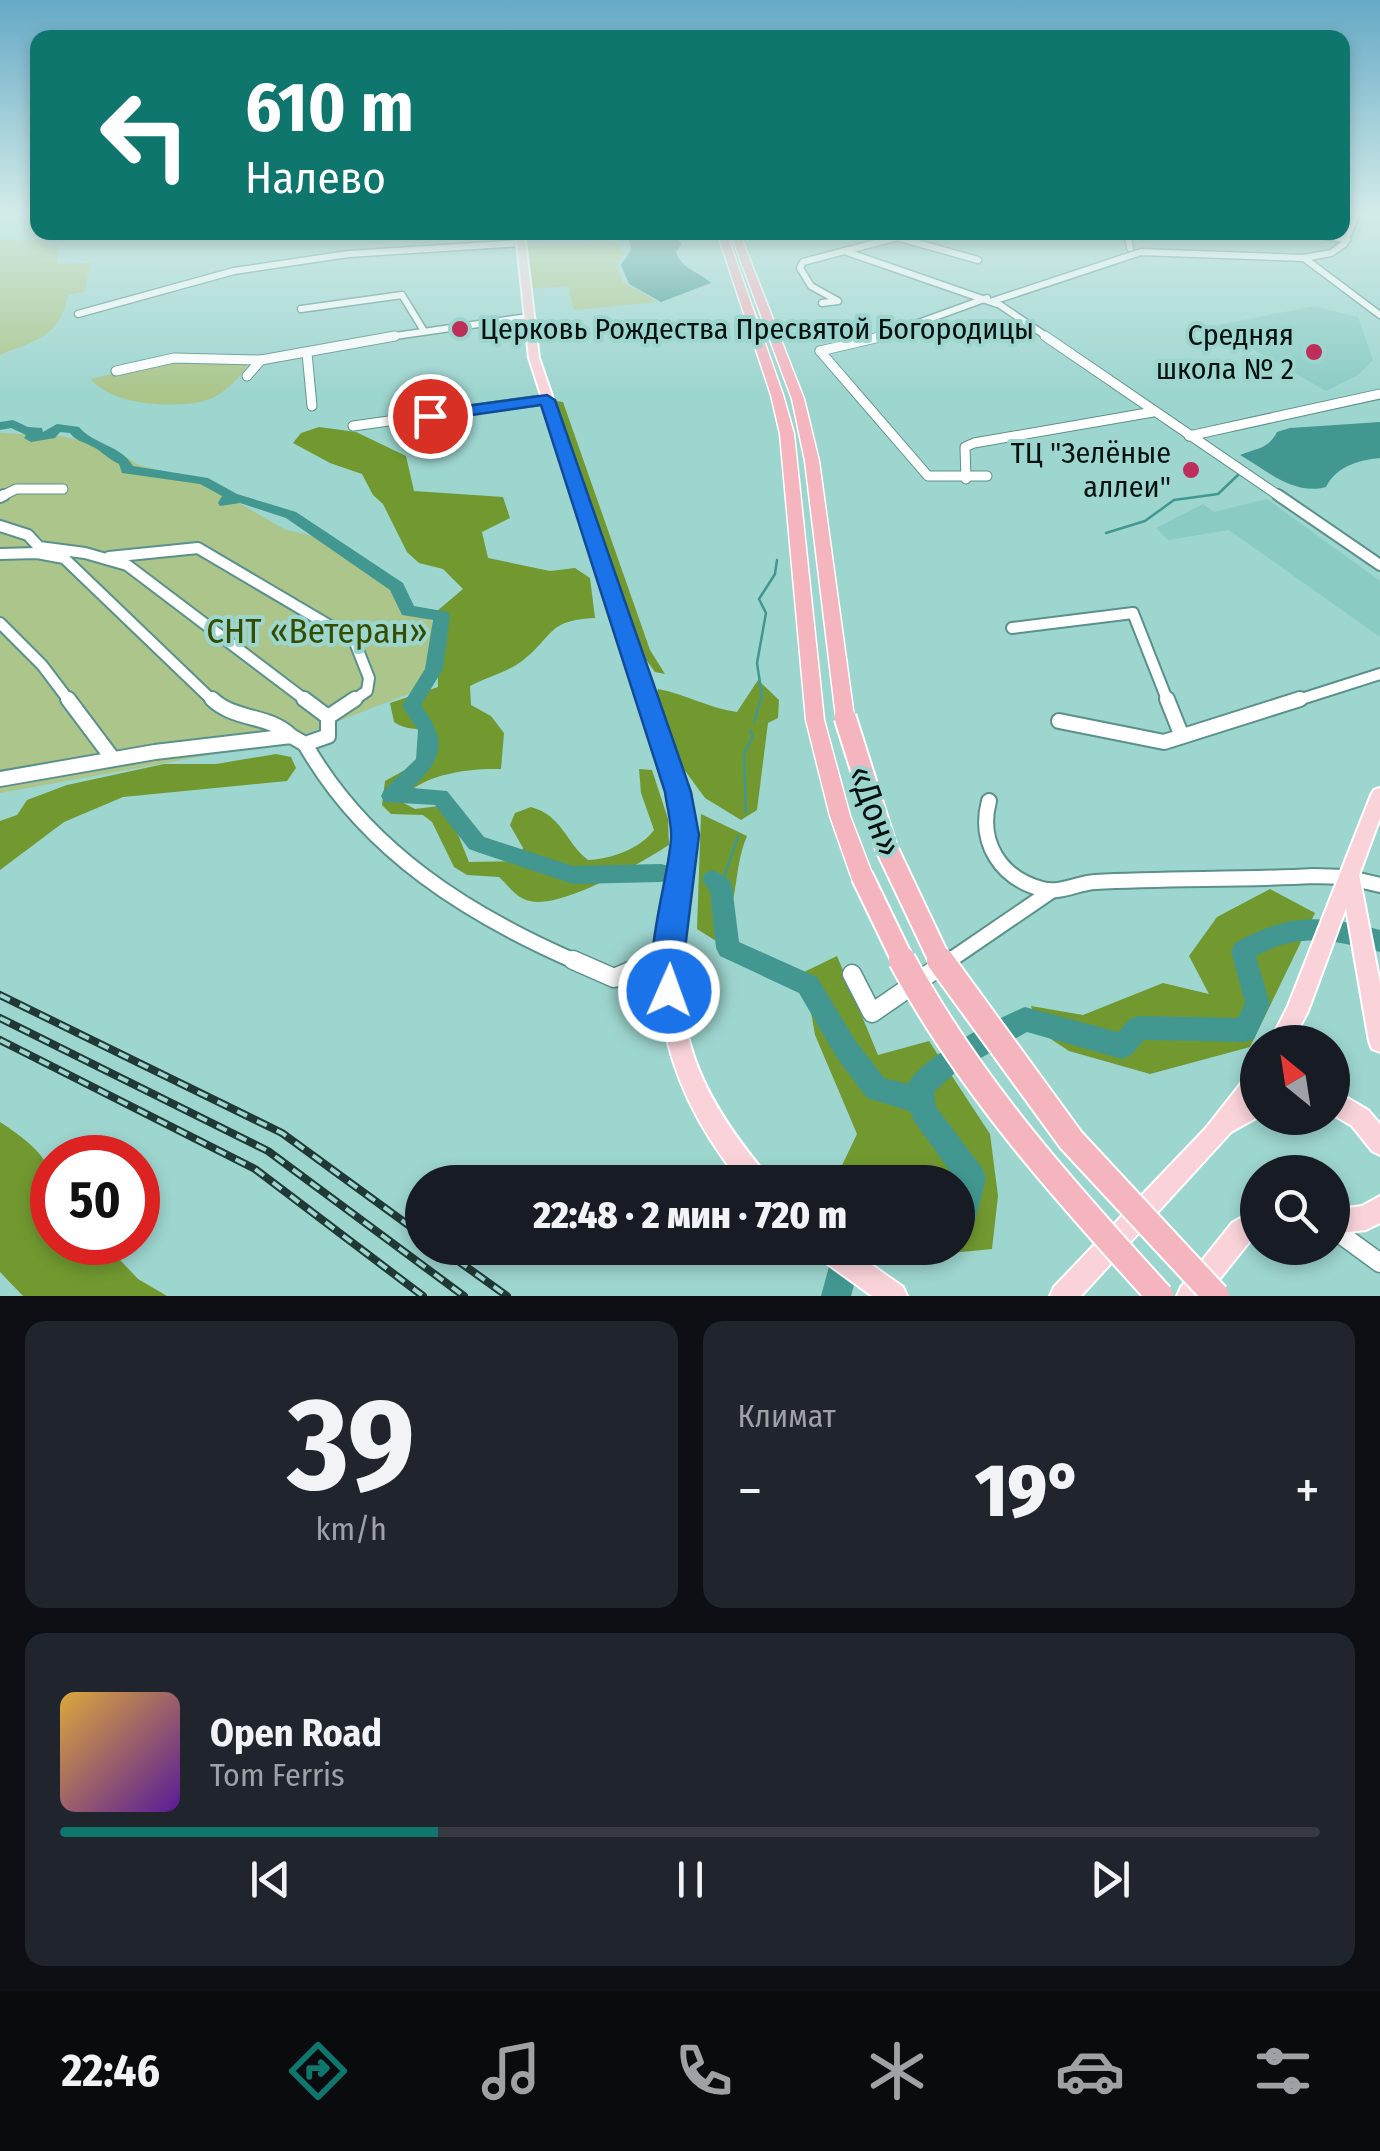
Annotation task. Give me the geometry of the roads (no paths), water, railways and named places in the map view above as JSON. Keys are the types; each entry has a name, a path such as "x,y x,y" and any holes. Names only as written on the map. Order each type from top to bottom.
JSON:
{"highway":[{"name":"«Дон»","path":"735,273 778,396 787,434 815,720 856,861 916,985 976,1077 1046,1168 1160,1296"},
{"name":"«Дон»","path":"749,273 802,415 812,461 845,717 865,792 888,852 946,971 1080,1150 1216,1296"}],"main road":[{"path":"524,273 534,358 678,792 685,835 669,963 676,1040 690,1085 715,1130 743,1165"},
{"path":"1289,1025 1320,954 1380,795"},
{"path":"1350,875 1380,1041"},
{"path":"1063,1296 1214,1136 1240,1103"},
{"path":"1350,1112 1380,1143"},
{"path":"1214,1136 1240,1117"},
{"path":"1350,1221 1366,1218 1380,1208"},
{"path":"1190,1296 1240,1233"},
{"path":"848,1265 894,1296"}],"street":[{"path":"78,314 225,273"},
{"path":"803,273 810,286 838,302 822,303"},
{"path":"913,273 990,300 1380,565"},
{"path":"987,476 928,476 820,351 870,341 1074,273"},
{"path":"1325,273 1380,315"},
{"path":"301,309 402,294 424,331"},
{"path":"116,371 174,358 261,360 424,331 528,318"},
{"path":"307,353 312,406"},
{"path":"247,376 261,360"},
{"path":"1190,436 1380,394"},
{"path":"353,426 547,400"},
{"path":"966,479 963,455 965,447 974,443 1154,412"},
{"path":"0,497 16,489 64,489"},
{"path":"0,526 28,535 40,547 127,565 328,717"},
{"path":"105,558 198,548 354,640 369,678 367,690 328,717"},
{"path":"0,554 36,553 64,558 226,712 280,725 298,740 319,774 384,849 530,943 614,978 669,963"},
{"path":"1012,628 1133,613 1182,734"},
{"path":"0,623 42,665 113,759"},
{"path":"1059,722 1164,742 1380,674"},
{"path":"0,779 113,759 328,736 328,717"},
{"path":"989,801 983,827 988,844 999,860 1029,884 1050,892"},
{"path":"852,974 872,1013 1050,892 1087,882 1247,881 1310,874 1350,875 1380,885"},
{"path":"1350,1239 1380,1263"}],"water":[{"path":"625,273 697,273 711,283 661,302 629,284"},
{"path":"1380,422 1380,458 1348,466 1326,487 1292,485 1240,455 1265,445 1277,432 1290,428"}],"waterway":[{"path":"0,426 13,424 25,431 37,431 31,438 50,435 57,428 74,430 125,462 127,470 208,482 230,494 225,503 240,498 291,515 397,587 408,611 442,616 434,669 411,706 428,729 426,762 391,796 440,797 477,843 573,875 661,873"},
{"path":"1106,533 1145,521 1174,500 1218,494 1238,475"},
{"path":"754,722 762,696 757,663 766,613 759,599 775,574 777,560"},
{"path":"746,813 744,753 753,736 750,730"},
{"path":"721,886 738,836"},
{"path":"713,880 721,886 728,948 808,985 846,1049 876,1089 921,1101"},
{"path":"962,1165 923,1112 920,1087 947,1063 1025,1019 1122,1046 1139,1028 1245,1030 1258,1004 1243,951 1294,929 1326,929 1380,941"},
{"path":"836,1296 844,1265"}],"railway":[{"path":"0,995 282,1133 405,1223"},
{"path":"0,1018 268,1151 464,1296"},
{"path":"0,1040 255,1169 423,1296"},
{"path":"464,1265 507,1296"}],"place":[{"name":"Церковь Рождества Пресвятой Богородицы","path":"460,329"},
{"name":"Средняя школа № 2","path":"1314,352"},
{"name":"ТЦ \"Зелёные аллеи\"","path":"1191,470"}],"park label":[{"name":"СНТ «Ветеран»","path":"317,631"}]}
